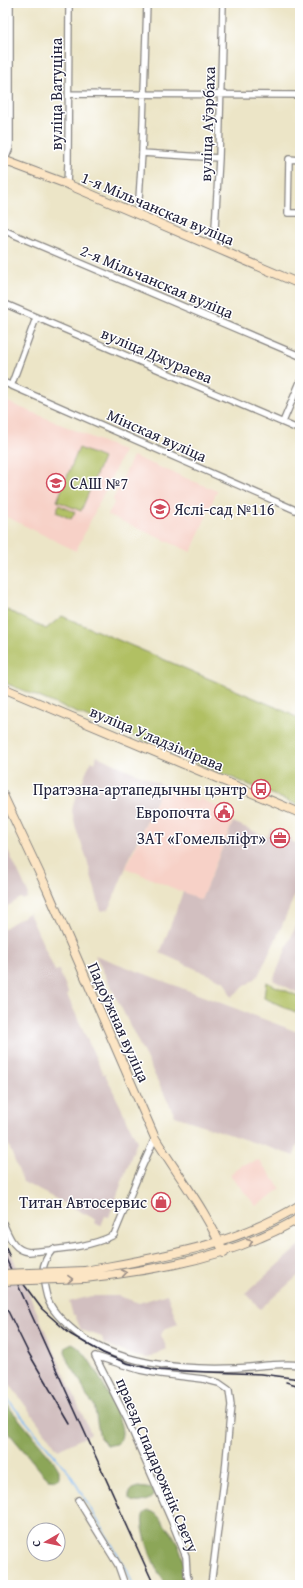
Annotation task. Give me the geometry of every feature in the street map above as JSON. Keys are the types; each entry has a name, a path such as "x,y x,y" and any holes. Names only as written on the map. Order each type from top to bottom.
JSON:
{"main road":[{"name":"1-я Мільчанская вуліца","path":"3,161 67,184 300,284"},
{"name":"вуліца Уладзімірава","path":"3,688 300,813"},
{"name":"Падоўжная вуліца","path":"3,795 47,889 156,1138 173,1167 203,1210 224,1253"},
{"path":"3,1274 85,1274 187,1251 219,1242 268,1223 300,1205"},
{"path":"3,1281 170,1265 224,1253 270,1234 292,1223 300,1217"}],"street":[{"path":"3,161 9,150 10,144 10,3"},
{"name":"вуліца Ватуціна","path":"67,184 69,3"},
{"path":"138,214 142,153 147,3"},
{"name":"вуліца Аўэрбаха","path":"214,246 219,158 223,3"},
{"path":"69,94 300,95"},
{"path":"142,153 219,158"},
{"path":"300,160 289,159 288,213 300,213"},
{"name":"2-я Мільчанская вуліца","path":"3,230 300,356"},
{"name":"вуліца Джураева","path":"3,303 300,430"},
{"path":"11,386 36,318"},
{"name":"Мінская вуліца","path":"3,382 300,512"},
{"path":"283,422 300,382"},
{"path":"3,1223 16,1247 21,1251 29,1252 103,1241 114,1236 141,1169 156,1138"},
{"path":"53,1249 43,1264 43,1274 47,1297 50,1304 56,1313 80,1336 104,1349 130,1359 177,1367 225,1368 289,1364 300,1365"},
{"name":"праезд Спадарожнік Свету","path":"190,1585 187,1575 186,1557 172,1522 127,1419 96,1356 118,1364 147,1371 203,1379 219,1383 229,1390 231,1405 225,1472 211,1585"},
{"path":"78,1500 118,1565 125,1585"}],"shaded area":[{"name":"САШ №7","path":"3,400 124,451 76,551 3,515"},
{"name":"Яслі-сад №116","path":"133,456 217,491 191,552 108,515 114,503 113,499"},
{"path":"97,756 163,785 133,850 109,909 102,911 86,856 76,829 72,811 74,801 91,761 95,763"},
{"path":"163,785 198,801 199,798 229,812 226,820 232,823 201,900 126,868"},
{"path":"233,822 267,837 271,829 292,838 291,841 300,845 300,883 277,937 258,976 231,997 225,982 160,953 183,892 201,900"},
{"path":"3,840 28,893 27,898 23,900 21,898 3,909"},
{"path":"29,913 55,971 59,970 68,992 67,995 103,1074 105,1074 137,1141 109,1217 105,1216 101,1226 94,1223 95,1219 23,1182 3,1131 3,929"},
{"path":"300,916 300,994 273,980"},
{"path":"95,955 300,1033 300,1137 294,1156 175,1116"},
{"path":"259,1160 281,1189 256,1206 230,1175 241,1165"},
{"path":"3,1236 91,1434 58,1450 3,1375"},
{"path":"300,1245 300,1274 260,1309 246,1293"},
{"path":"167,1294 178,1324 164,1329 161,1335 167,1349 148,1358 135,1356 109,1346 108,1344 104,1345 102,1337 81,1330 75,1315 73,1315 69,1302 91,1296 119,1296 139,1303"}],"green space":[{"path":"79,448 103,458 81,511 57,501"},
{"path":"59,505 75,512 71,519 56,512"},
{"path":"3,608 46,629 62,616 280,709 300,719 300,806 3,682"},
{"path":"266,982 300,997 300,1014 264,998"},
{"path":"72,1344 81,1350 93,1366 118,1416 122,1436 119,1441 113,1445 107,1445 100,1438 94,1405 87,1397 80,1380 68,1362 65,1351 68,1345"},
{"path":"3,1400 53,1460 59,1470 59,1478 57,1480 49,1479 44,1475 3,1426"},
{"path":"138,1487 153,1489 153,1496 148,1500 141,1502 132,1501 129,1499 129,1492"},
{"path":"150,1511 159,1517 173,1535 179,1546 184,1568 182,1580 178,1585 169,1585 166,1583 158,1571 149,1551 142,1522 144,1514"}],"waterway":[{"path":"3,1394 70,1474 127,1570 133,1585"}],"railway":[{"path":"3,1242 10,1257"},
{"path":"3,1252 154,1585"},
{"path":"22,1282 42,1309 70,1334 103,1353 126,1363 157,1370 262,1374 300,1379"},
{"path":"3,1301 28,1352 70,1424"},
{"path":"286,1382 300,1386"}],"place":[{"name":"САШ №7","path":"56,483"},
{"name":"Яслі-сад №116","path":"160,509"},
{"name":"Пратэзна-артапедычны цэнтр","path":"261,789"},
{"name":"Европочта","path":"224,812"},
{"name":"ЗАТ «Гомельліфт»","path":"280,838"},
{"name":"Титан Автосервис","path":"161,1202"}]}
